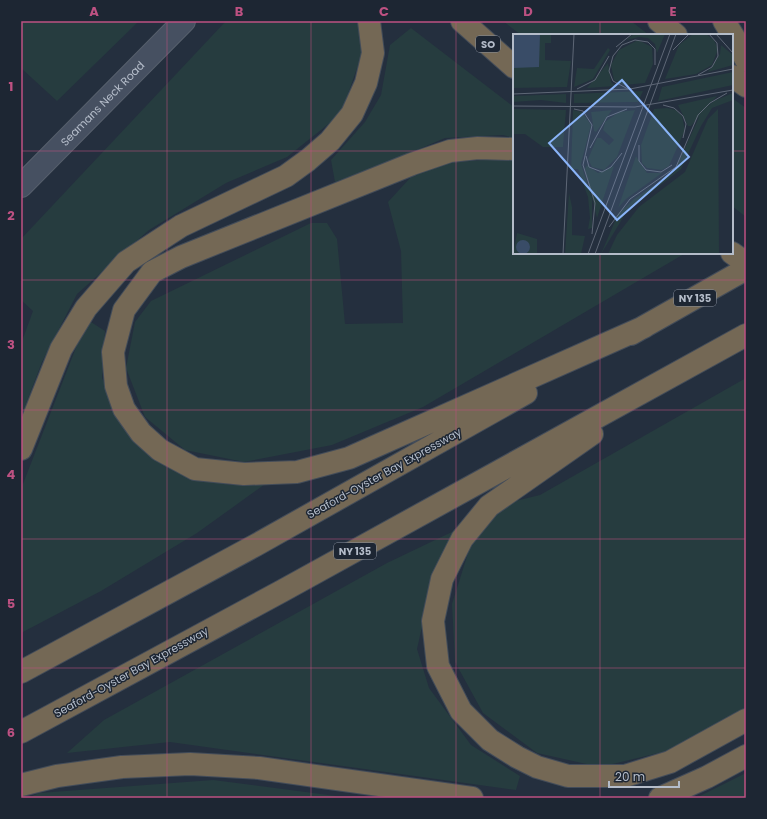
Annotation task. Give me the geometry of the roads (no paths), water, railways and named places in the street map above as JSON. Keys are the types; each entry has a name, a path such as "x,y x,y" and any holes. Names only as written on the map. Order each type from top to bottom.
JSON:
{"highway":[{"path":"21,449 61,349 86,308 126,262 181,226 286,176 330,141 352,114 366,83 373,53 369,21"},
{"name":"SO","path":"462,21 513,66"},
{"path":"659,21 675,34"},
{"path":"724,21 732,34"},
{"path":"733,36 746,60"},
{"path":"733,77 746,86"},
{"path":"513,148 478,148 450,151 412,164 181,257 152,272 124,310 114,352 116,386 124,409 141,433 160,450 195,470 244,474 297,472 349,458 644,327"},
{"path":"733,254 746,263"},
{"name":"Seaford-Oyster Bay Expressway","path":"21,672 256,545 746,269"},
{"name":"Seaford-Oyster Bay Expressway","path":"21,732 282,591 746,335"},
{"path":"687,367 489,506 462,539 442,579 433,621 438,666 460,711 490,740 517,757 537,767 568,776 625,776 670,762 746,720"},
{"path":"660,798 707,777 746,756"},
{"path":"21,785 57,776 122,767 190,764 258,768 472,798"}],"main road":[{"name":"Seamans Neck Road","path":"21,186 184,21"}]}
